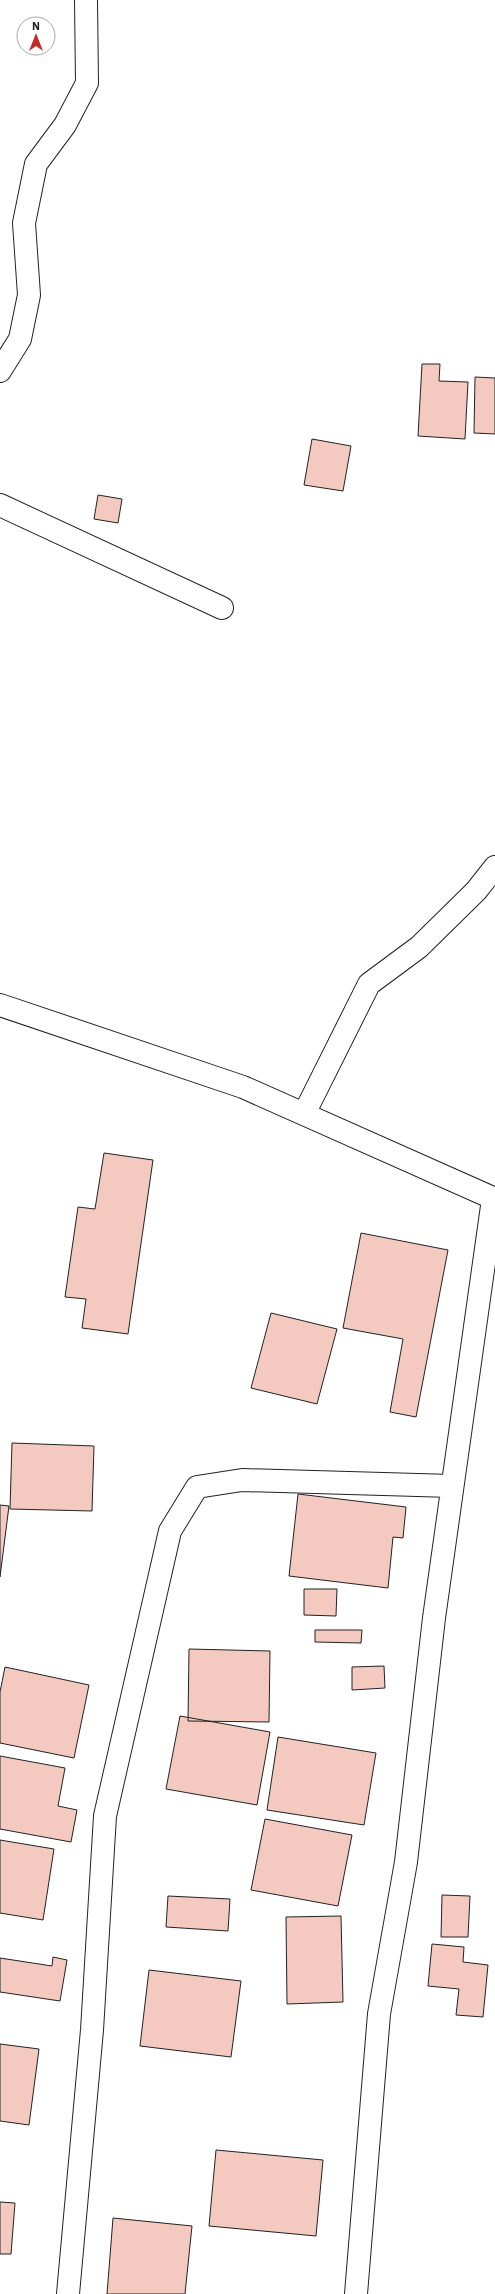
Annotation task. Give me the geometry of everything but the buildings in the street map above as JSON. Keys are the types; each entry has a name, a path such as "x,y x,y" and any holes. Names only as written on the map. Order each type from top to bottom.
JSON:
{"street":[{"path":"0,371 20,339 29,295 24,223 36,164 65,125 87,83 86,0"},
{"path":"0,505 222,608"},
{"path":"304,1114 368,984 419,947 476,891 495,867"},
{"path":"0,1005 243,1087 494,1199 434,1618 406,1862 379,2014 356,2294"},
{"path":"68,2294 92,2030 105,1816 170,1531 196,1487 242,1480 452,1486"}]}
